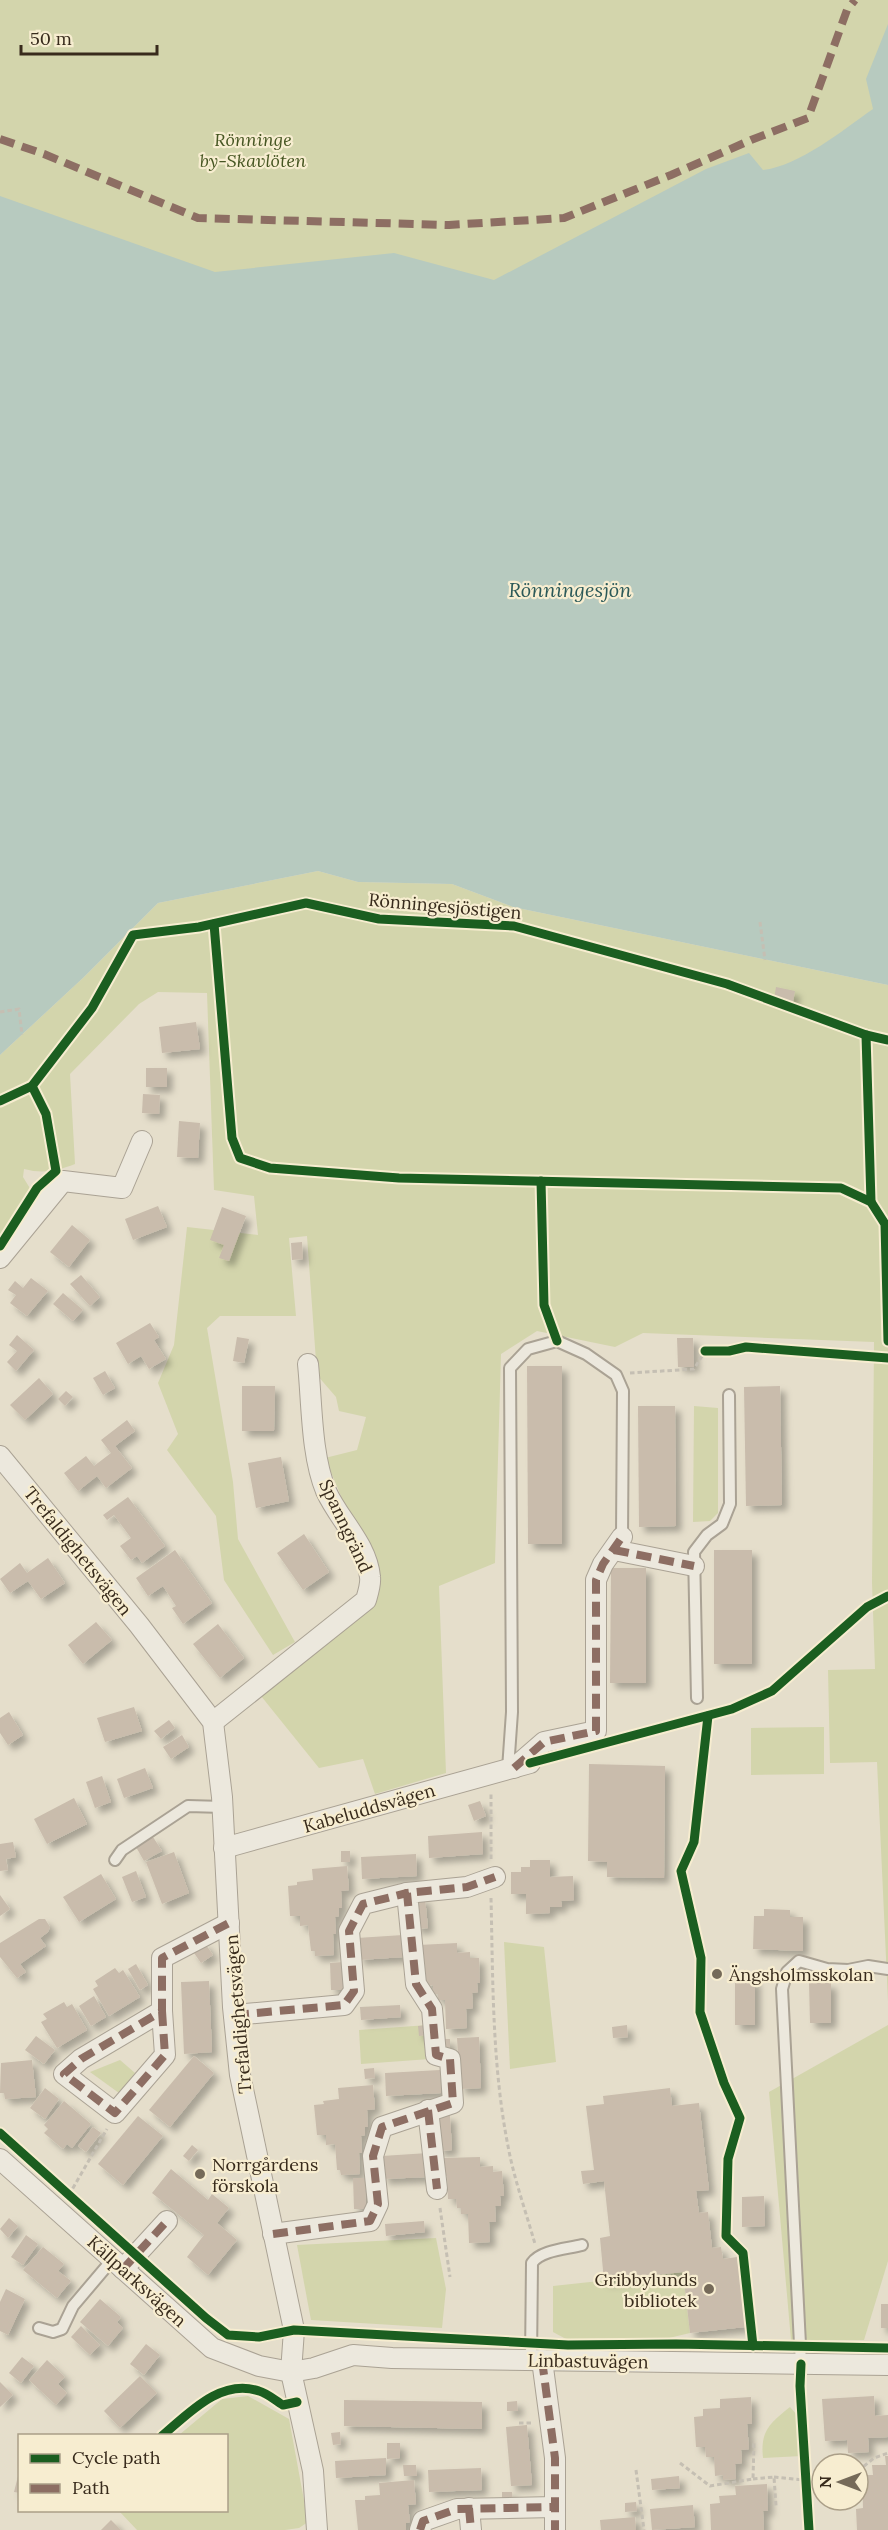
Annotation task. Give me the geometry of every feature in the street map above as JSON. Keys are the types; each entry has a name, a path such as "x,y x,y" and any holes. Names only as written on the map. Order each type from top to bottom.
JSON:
{"street":[{"path":"0,1258 63,1181 122,1188 142,1141"},
{"name":"Spanngränd","path":"213,1722 366,1600 371,1578 364,1556 350,1527 326,1491 316,1451 308,1364"},
{"name":"Trefaldighetsvägen","path":"0,1456 139,1625 213,1722 223,1807 234,2015 240,2074 294,2330 291,2372 313,2471 317,2530"},
{"path":"618,1544 694,1566"},
{"name":"Kabeluddsvägen","path":"224,1848 517,1767 544,1742 596,1731 596,1580 603,1563 618,1544"},
{"path":"234,2015 344,2005 354,1991 349,1932 363,1904 407,1893 467,1887 493,1877"},
{"path":"273,2234 370,2221 378,2204 373,2156 382,2127 453,2103 450,2059 436,2055 432,2009 416,1984 407,1893"},
{"name":"Trefaldighetsvägen","path":"117,2110 165,2055 162,1958 229,1923"},
{"path":"117,2110 115,2113 64,2074 81,2059 162,2011"},
{"path":"428,2110 437,2188"},
{"name":"Källparksvägen","path":"0,2159 212,2348 259,2367 291,2372"},
{"path":"118,2264 167,2221"},
{"name":"Linbastuvägen","path":"291,2372 314,2368 353,2355 537,2360 800,2355 888,2365"},
{"path":"537,2360 555,2458 555,2530"},
{"path":"420,2530 423,2521 457,2509 555,2506"},
{"path":"469,2508 471,2530"}],"lane":[{"path":"517,1767 512,1712 510,1368 528,1349 557,1341 586,1354 616,1375 623,1391 618,1544"},
{"path":"697,1698 694,1552 706,1535 722,1524 730,1504 729,1395"},
{"path":"116,1860 118,1846 188,1806 223,1807"},
{"path":"800,2355 782,1989 787,1971 799,1961 827,1969 848,1970 868,1966 888,1969"},
{"path":"537,2360 532,2263 538,2257 582,2245"},
{"path":"39,2328 53,2332 62,2329 74,2306 118,2264"}],"path":[{"path":"760,922 765,960"},
{"path":"0,1012 19,1009 22,1035"},
{"path":"616,1375 694,1370 709,1351"},
{"path":"489,1775 495,2048 508,2148 538,2257"},
{"path":"69,2195 117,2110"},
{"path":"58,2186 77,2202"},
{"path":"437,2188 450,2277"},
{"path":"753,2479 754,2441"},
{"path":"870,2461 888,2453"},
{"path":"680,2463 710,2486 774,2477 810,2484"},
{"path":"805,2468 806,2485"},
{"path":"636,2470 644,2530"},
{"path":"774,2477 776,2506"}],"green space":[{"name":"Rönninge by-Skavlöten","path":"0,0 888,0 888,71 870,118 859,132 539,286 242,306 0,217"},
{"path":"318,871 358,882 452,884 513,907 888,985 888,2001 877,1762 830,1763 828,1670 875,1669 872,1583 874,1342 643,1333 615,1347 537,1331 501,1354 495,1563 439,1586 446,1773 375,1794 363,1759 319,1768 261,1696 375,1589 379,1570 346,1508 325,1458 357,1450 366,1417 339,1411 336,1397 317,1375 307,1236 289,1238 296,1316 220,1316 207,1328 233,1482 238,1539 295,1642 273,1655 224,1580 216,1516 167,1450 178,1434 158,1383 174,1345 187,1227 258,1235 254,1196 214,1190 207,993 158,992 139,1004 70,1074 75,1164 50,1171 24,1169 23,1177 31,1190 27,1201 0,1238 0,1055 84,977 158,903"},
{"path":"694,1406 718,1408 718,1513 710,1521 693,1522"},
{"path":"824,1727 824,1774 751,1775 751,1728"},
{"path":"504,1942 544,1947 556,2062 510,2069"},
{"path":"428,2025 430,2059 361,2064 359,2030"},
{"path":"888,2025 888,2261 864,2340 791,2340 769,2092"},
{"path":"120,2060 135,2073 119,2093 90,2072"},
{"path":"436,2238 446,2289 442,2328 311,2320 297,2245"},
{"path":"683,2272 690,2333 669,2338 566,2339 553,2332 553,2286"},
{"path":"248,2396 289,2419 308,2522 299,2528 285,2530 137,2530 120,2512 228,2512 228,2434 180,2434 222,2399"},
{"path":"790,2407 799,2417 802,2456 763,2458 763,2441 768,2428"}],"water":[{"name":"Rönningesjön","path":"888,24 888,985 513,907 452,884 358,882 318,871 158,903 84,977 0,1055 0,196 215,272 394,253 494,280 706,169 749,153 763,170 791,162 820,146 873,109 866,79"}],"building":[{"path":"776,987 795,991 793,1002 774,999"},
{"path":"196,1022 200,1049 162,1053 159,1027"},
{"path":"146,1068 167,1068 167,1087 146,1087"},
{"path":"143,1094 160,1095 159,1114 142,1113"},
{"path":"179,1121 200,1123 198,1158 177,1157"},
{"path":"158,1206 167,1227 133,1240 125,1219"},
{"path":"222,1207 246,1216 229,1261 219,1258 224,1245 210,1240"},
{"path":"72,1225 90,1240 69,1267 50,1252"},
{"path":"302,1242 303,1259 292,1260 291,1243"},
{"path":"81,1275 100,1297 90,1306 70,1284"},
{"path":"31,1278 48,1291 27,1316 10,1303 16,1295 8,1290 15,1281 23,1288"},
{"path":"63,1293 83,1310 73,1321 53,1304"},
{"path":"150,1323 159,1337 154,1340 166,1359 149,1369 141,1356 128,1364 116,1343"},
{"path":"17,1335 34,1350 16,1371 7,1362 17,1351 9,1345"},
{"path":"237,1337 249,1339 244,1363 233,1361"},
{"path":"677,1338 693,1338 694,1367 678,1367"},
{"path":"527,1366 562,1366 562,1544 528,1544"},
{"path":"105,1371 115,1388 103,1395 93,1378"},
{"path":"39,1378 53,1394 25,1420 10,1405"},
{"path":"242,1386 275,1386 274,1431 242,1431"},
{"path":"780,1386 782,1505 746,1506 744,1387"},
{"path":"66,1391 73,1397 65,1406 58,1399"},
{"path":"638,1406 675,1406 676,1526 639,1527"},
{"path":"127,1420 135,1431 115,1446 132,1468 106,1488 97,1476 78,1491 64,1473 86,1456 94,1466 111,1453 101,1440"},
{"path":"281,1457 289,1501 256,1508 248,1463"},
{"path":"128,1497 165,1546 142,1563 137,1556 131,1560 120,1546 131,1538 114,1515 107,1520 103,1515"},
{"path":"304,1534 329,1572 303,1590 277,1553"},
{"path":"175,1550 212,1603 183,1624 172,1608 176,1606 163,1586 148,1596 136,1578"},
{"path":"714,1550 752,1550 752,1664 714,1664"},
{"path":"48,1558 65,1583 41,1599 28,1581 10,1593 0,1579 20,1563 27,1573"},
{"path":"611,1568 646,1568 646,1683 610,1683"},
{"path":"96,1622 112,1640 83,1664 68,1645"},
{"path":"218,1624 244,1658 220,1678 193,1644"},
{"path":"134,1707 142,1731 105,1742 97,1718"},
{"path":"9,1712 23,1735 8,1745 0,1733 0,1718"},
{"path":"169,1720 175,1728 161,1739 154,1731"},
{"path":"182,1735 189,1747 171,1759 163,1747"},
{"path":"589,1764 665,1766 664,1878 607,1877 607,1862 588,1861"},
{"path":"145,1768 153,1788 124,1798 117,1779"},
{"path":"102,1776 111,1802 95,1808 86,1782"},
{"path":"74,1798 87,1824 47,1844 34,1819"},
{"path":"480,1801 486,1816 474,1821 468,1805"},
{"path":"482,1832 483,1854 429,1858 428,1836"},
{"path":"153,1837 162,1851 144,1861 136,1847"},
{"path":"13,1842 16,1857 6,1859 8,1870 0,1871 0,1844"},
{"path":"341,1851 350,1851 350,1862 341,1862"},
{"path":"174,1852 189,1893 162,1904 146,1862"},
{"path":"416,1854 417,1876 362,1879 361,1857"},
{"path":"530,1860 550,1860 550,1877 573,1876 574,1900 561,1901 562,1907 550,1907 550,1913 526,1914 526,1894 511,1894 511,1872 521,1872 521,1867 530,1867"},
{"path":"347,1866 349,1890 341,1891 342,1908 339,1908 339,1916 335,1917 334,1955 315,1956 315,1951 311,1951 308,1925 300,1926 300,1916 290,1916 288,1886 313,1880 312,1869"},
{"path":"136,1871 146,1897 132,1902 122,1877"},
{"path":"101,1874 116,1899 79,1922 63,1897"},
{"path":"0,1895 10,1909 0,1916"},
{"path":"425,1898 428,1928 415,1929 413,1899"},
{"path":"764,1909 790,1910 790,1917 803,1917 803,1951 753,1949 754,1916 764,1916"},
{"path":"39,1919 45,1919 50,1927 48,1932 40,1938 46,1946 20,1964 26,1972 17,1978 0,1957 0,1943"},
{"path":"403,1935 404,1957 359,1960 357,1938"},
{"path":"204,1942 213,1955 201,1963 192,1950"},
{"path":"457,1943 457,1953 470,1952 470,1958 479,1958 480,1983 477,1983 478,1992 472,1993 473,2008 466,2009 467,2028 446,2029 445,2000 438,2000 438,1994 433,1994 433,1985 425,1986 419,1945"},
{"path":"343,1962 344,1990 331,1990 330,1963"},
{"path":"136,1964 148,1985 140,1990 128,1969"},
{"path":"115,1968 119,1973 123,1970 140,1997 109,2016 93,1989 98,1986 95,1981"},
{"path":"735,1979 755,1979 755,2025 735,2025"},
{"path":"209,1981 212,2052 184,2054 181,1982"},
{"path":"809,1983 831,1983 831,2023 810,2023"},
{"path":"94,1996 106,2017 91,2026 79,2006"},
{"path":"64,2002 67,2007 72,2004 87,2030 57,2048 41,2022 47,2019 43,2014"},
{"path":"400,2005 401,2017 361,2020 360,2007"},
{"path":"428,2025 429,2035 419,2036 418,2026"},
{"path":"627,2025 628,2037 613,2038 612,2027"},
{"path":"36,2036 55,2050 44,2064 25,2050"},
{"path":"479,2037 481,2088 460,2089 457,2038"},
{"path":"438,2039 450,2039 450,2049 438,2049"},
{"path":"194,2056 214,2073 170,2127 149,2110"},
{"path":"32,2060 36,2097 5,2099 4,2093 0,2093 1,2063"},
{"path":"374,2068 375,2078 365,2079 364,2069"},
{"path":"440,2070 441,2093 386,2096 385,2073"},
{"path":"373,2085 375,2109 367,2110 368,2127 365,2127 365,2135 361,2136 360,2174 341,2175 340,2170 337,2170 335,2144 326,2145 326,2135 317,2135 314,2105 339,2099 338,2088"},
{"path":"45,2088 59,2099 45,2119 30,2108"},
{"path":"670,2088 672,2106 699,2103 709,2190 696,2191 699,2213 708,2212 712,2248 721,2247 723,2259 737,2257 745,2327 690,2333 683,2272 604,2281 600,2238 610,2236 604,2181 583,2184 581,2171 594,2170 586,2106 604,2104 603,2096"},
{"path":"64,2101 91,2124 72,2148 67,2144 63,2149 44,2133 48,2129 44,2125"},
{"path":"450,2115 452,2150 438,2151 436,2116"},
{"path":"138,2116 163,2136 123,2185 98,2164"},
{"path":"93,2127 101,2133 86,2152 78,2146"},
{"path":"192,2145 198,2150 189,2161 183,2156"},
{"path":"428,2153 429,2177 383,2179 382,2156"},
{"path":"480,2157 480,2167 493,2166 493,2172 502,2171 504,2196 500,2196 501,2206 495,2206 496,2222 489,2222 490,2242 469,2243 468,2214 461,2214 461,2208 457,2208 456,2199 448,2199 447,2176 443,2176 443,2158"},
{"path":"171,2169 208,2200 212,2194 229,2208 217,2223 237,2240 208,2275 187,2257 204,2235 152,2193"},
{"path":"353,2178 365,2178 366,2209 354,2209"},
{"path":"764,2196 765,2226 742,2227 742,2197"},
{"path":"9,2218 18,2226 8,2238 0,2229"},
{"path":"424,2221 425,2232 386,2236 385,2224"},
{"path":"26,2235 38,2244 23,2265 11,2257"},
{"path":"43,2247 64,2264 58,2271 71,2281 57,2298 23,2270"},
{"path":"6,2289 25,2299 8,2335 0,2331 0,2302"},
{"path":"100,2299 121,2317 117,2322 123,2328 108,2346 80,2322"},
{"path":"881,2304 888,2304 888,2328 881,2328"},
{"path":"81,2326 100,2345 90,2355 71,2337"},
{"path":"146,2344 160,2355 144,2375 130,2364"},
{"path":"22,2357 34,2366 21,2383 9,2373"},
{"path":"47,2360 65,2377 58,2384 67,2393 56,2405 29,2380"},
{"path":"140,2376 157,2393 120,2428 104,2411"},
{"path":"0,2382 13,2395 0,2407"},
{"path":"874,2396 875,2416 888,2415 888,2437 868,2438 869,2452 848,2452 847,2440 825,2441 822,2399"},
{"path":"751,2397 752,2424 747,2424 749,2449 741,2450 742,2463 735,2464 736,2479 723,2480 723,2475 715,2476 714,2457 706,2457 705,2447 696,2447 694,2417 703,2416 703,2409 720,2408 720,2399"},
{"path":"344,2400 482,2402 482,2429 344,2426"},
{"path":"517,2401 518,2411 507,2411 507,2402"},
{"path":"527,2425 532,2485 511,2486 506,2427"},
{"path":"340,2432 341,2444 333,2445 331,2433"},
{"path":"387,2443 400,2443 400,2458 387,2459"},
{"path":"885,2456 888,2456 888,2530 857,2530 856,2512 870,2512 872,2465 886,2465"},
{"path":"386,2458 386,2475 336,2478 335,2461"},
{"path":"403,2465 416,2465 417,2476 404,2476"},
{"path":"481,2468 482,2490 429,2492 428,2470"},
{"path":"18,2476 18,2493 14,2492"},
{"path":"679,2476 680,2488 652,2490 651,2479"},
{"path":"414,2480 416,2504 408,2505 410,2522 406,2523 406,2530 358,2530 355,2500 365,2500 365,2496 380,2495 379,2483"},
{"path":"767,2484 768,2511 763,2511 764,2530 711,2530 710,2504 720,2503 719,2496 736,2495 735,2486"},
{"path":"502,2492 512,2492 513,2501 502,2502"},
{"path":"636,2502 637,2511 625,2512 625,2503"},
{"path":"693,2505 695,2527 652,2530 650,2509"},
{"path":"635,2517 636,2530 601,2530 600,2520"},
{"path":"111,2520 121,2530 101,2530"}],"marked path":[{"path":"0,139 44,154 198,218 449,225 564,218 808,118 847,10 855,0"},
{"path":"514,1768 544,1742 596,1731 596,1580 603,1564 622,1537"},
{"path":"614,1550 694,1566"},
{"path":"273,2234 370,2221 378,2204 373,2156 382,2127 453,2103 450,2059 436,2055 432,2009 416,1984 407,1893 467,1887 495,1877"},
{"path":"234,2015 344,2005 354,1991 349,1931 363,1904 407,1893"},
{"path":"162,2011 165,2055 115,2113 64,2074 81,2059 162,2011 162,1958 229,1923"},
{"path":"428,2110 437,2189"},
{"path":"123,2269 167,2221"},
{"path":"542,2360 555,2458 555,2530"},
{"path":"420,2530 423,2521 457,2509 555,2507"},
{"path":"469,2508 471,2530"}],"cycle path":[{"name":"Rönningesjöstigen","path":"0,1101 32,1086 92,1008 133,935 199,927 306,903 379,919 514,926 727,984 866,1035 888,1040"},
{"path":"214,924 232,1138 240,1158 270,1168 399,1178 841,1188 871,1202 885,1224 888,1341"},
{"path":"866,1035 871,1202"},
{"path":"0,1246 37,1188 56,1171 46,1114 32,1086"},
{"path":"541,1181 544,1305 557,1341"},
{"path":"705,1351 729,1351 746,1347 888,1358"},
{"path":"530,1763 732,1709 772,1691 867,1607 888,1596"},
{"path":"708,1716 694,1842 681,1871 701,1958 700,2012 724,2083 740,2118 728,2159 726,2236 743,2253 753,2346"},
{"path":"0,2133 206,2318 228,2335 259,2337 294,2330 568,2345 676,2344 888,2348"},
{"path":"801,2364 800,2386 809,2530"},
{"path":"164,2434 206,2400 232,2389 245,2388 259,2391 283,2405 297,2402"}],"place":[{"name":"Ängsholmsskolan","path":"717,1974"},
{"name":"Norrgårdens förskola","path":"200,2174"},
{"name":"Gribbylunds bibliotek","path":"709,2289"}]}
